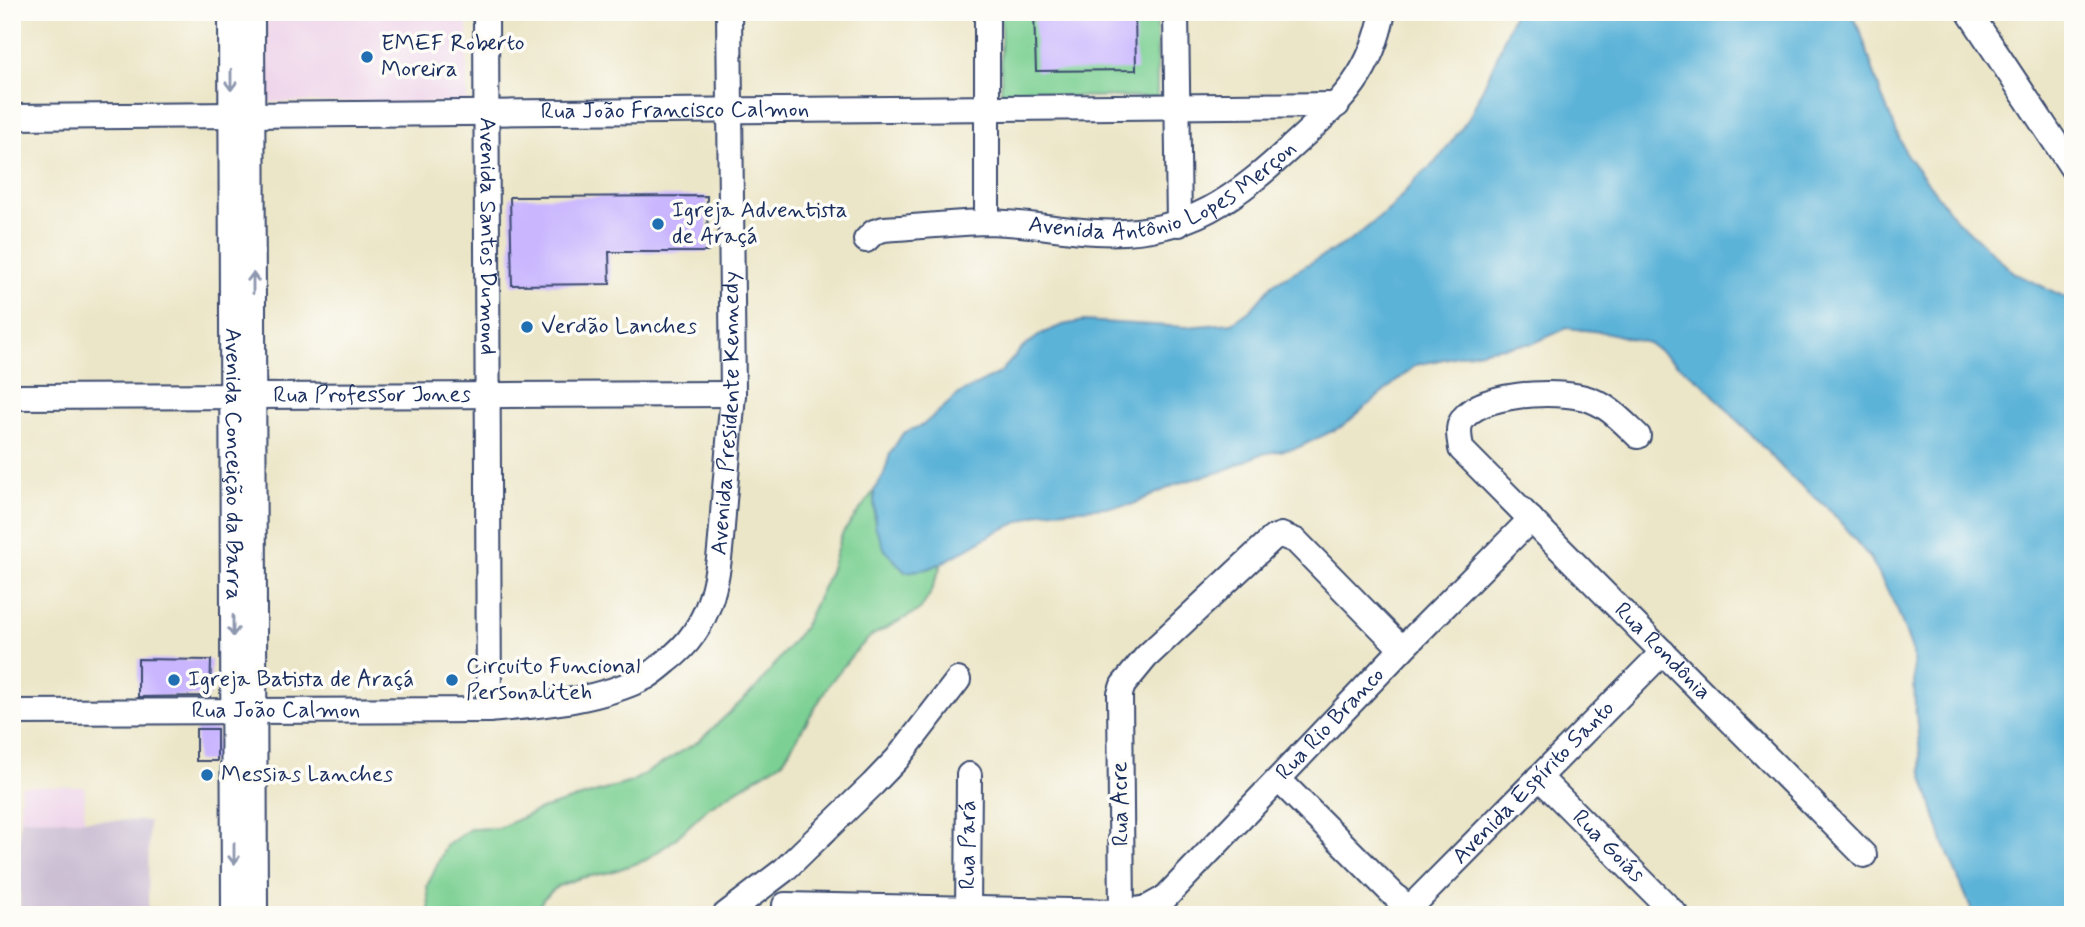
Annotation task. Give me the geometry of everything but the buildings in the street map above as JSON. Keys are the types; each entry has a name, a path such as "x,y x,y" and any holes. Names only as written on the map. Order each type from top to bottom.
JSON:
{"street":[{"name":"Avenida Conceição da Barra","path":"231,12 242,115"},
{"name":"Avenida Conceição da Barra","path":"252,12 242,115 244,711 255,915"},
{"name":"Avenida Santos Dumond","path":"486,12 489,710"},
{"name":"Avenida Presidente Kennedy","path":"540,705 604,693 647,677 682,650 704,620 718,576 733,394 729,12"},
{"path":"987,12 987,222"},
{"path":"1176,12 1179,223"},
{"name":"Avenida Antônio Lopes Merçon","path":"866,240 874,232 884,229 987,222 1130,233 1141,233 1179,223 1218,205 1260,177 1337,105 1366,68 1380,30 1383,12"},
{"path":"1969,12 2073,169"},
{"name":"Rua João Francisco Calmon","path":"12,117 1337,105"},
{"name":"Rua Rondônia","path":"1638,436 1609,409 1586,398 1556,393 1527,394 1490,402 1469,413 1461,422 1459,435 1461,449 1864,855"},
{"name":"Rua Professor Jones","path":"12,397 733,394"},
{"name":"Rua Rio Branco","path":"785,910 1122,913 1147,908 1165,898 1402,649 1531,519"},
{"name":"Rua Acre","path":"1122,913 1119,694 1146,657 1273,538 1281,535 1296,541 1402,649"},
{"name":"Avenida Espírito Santo","path":"1408,913 1663,652"},
{"path":"725,915 784,870 897,759 958,680"},
{"name":"Rua João Calmon","path":"12,712 489,710 540,705"},
{"name":"Avenida Conceição da Barra","path":"234,915 244,711"},
{"name":"Rua Pará","path":"968,912 969,775"},
{"name":"Rua Goiás","path":"1539,777 1676,915"},
{"path":"1279,780 1408,913"},
{"path":"784,870 785,910"}],"shaded area":[{"name":"EMEF Roberto Moreira","path":"266,12 467,12 467,103 267,102"},
{"path":"21,786 85,787 84,820 20,819"},
{"path":"20,819 149,821 148,915 20,915"}],"green space":[{"path":"1001,12 1157,12 1157,97 1001,96"},
{"path":"874,491 875,526 927,569 942,563 929,596 920,610 871,636 854,653 830,683 783,761 708,808 674,840 646,860 558,886 543,899 535,915 430,915 427,886 446,846 470,829 499,828 541,809 631,782 699,741 757,687 804,627 829,574 842,534"}],"water":[{"path":"1514,12 1850,12 1861,33 1882,97 1906,154 1954,217 2014,273 2073,301 2073,915 1974,915 1943,842 1922,773 1913,653 1897,609 1871,559 1830,510 1789,475 1702,383 1648,343 1609,333 1567,328 1534,343 1490,349 1416,365 1343,426 1297,448 1261,454 1223,471 1179,483 1131,505 1043,512 998,531 927,569 905,572 885,550 875,526 874,491 884,474 890,454 903,433 923,425 960,393 1000,373 1022,348 1043,333 1063,325 1083,321 1186,327 1232,323 1251,310 1273,284 1353,239 1391,208 1416,179 1438,160 1469,118"}],"place":[{"name":"EMEF Roberto Moreira","path":"367,57"},
{"name":"Igreja Adventista de Araçá","path":"658,224"},
{"name":"Verdão Lanches","path":"527,327"},
{"name":"Igreja Batista de Araçá","path":"174,680"},
{"name":"Circuito Funcional Personaliteh","path":"452,680"},
{"name":"Messias Lanches","path":"207,775"}]}
